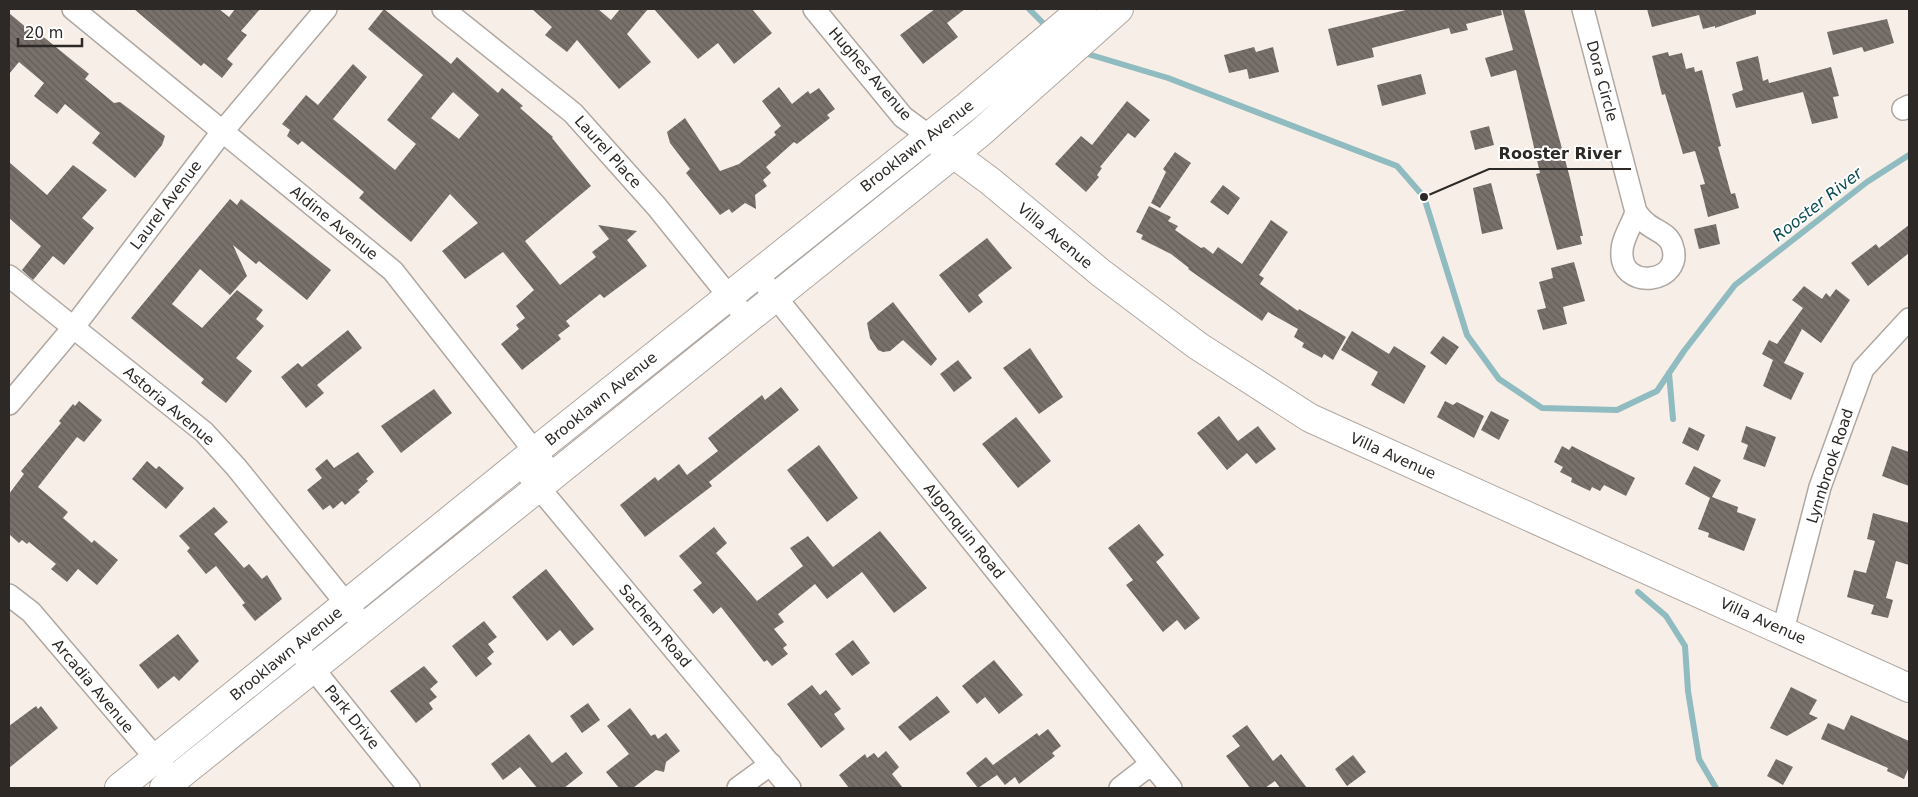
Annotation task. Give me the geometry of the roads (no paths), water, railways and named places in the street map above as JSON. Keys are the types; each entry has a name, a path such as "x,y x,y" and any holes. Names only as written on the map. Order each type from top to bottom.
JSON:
{"main road":[{"name":"Brooklawn Avenue","path":"119,788 527,457 966,108 1036,48 1096,13"},
{"name":"Brooklawn Avenue","path":"170,785 953,154 1060,62 1096,13"},
{"name":"Villa Avenue","path":"929,136 1101,273 1198,346 1310,418 1909,688"}],"street":[{"name":"Aldine Avenue","path":"74,9 393,271 527,457"},
{"name":"Laurel Avenue","path":"9,404 72,328 222,132 326,9"},
{"name":"Laurel Place","path":"443,9 572,113 657,207 748,320"},
{"name":"Hughes Avenue","path":"814,9 903,117 929,136"},
{"name":"Dora Circle","path":"1583,9 1636,212"},
{"name":"Algonquin Road","path":"757,274 774,298 1171,788"},
{"name":"Astoria Avenue","path":"9,276 204,432 236,467 365,627"},
{"name":"Lynnbrook Road","path":"1783,630 1820,487 1863,369 1909,319"},
{"name":"Sachem Road","path":"527,457 790,788"},
{"name":"Arcadia Avenue","path":"9,595 31,612 156,759 170,785"},
{"name":"Park Drive","path":"296,646 409,788"},
{"path":"738,788 771,764"},
{"path":"1120,788 1151,764"}],"waterway":[{"name":"Rooster River","path":"1029,9 1049,29"},
{"name":"Rooster River","path":"1081,52 1168,78 1397,166 1424,197 1467,335 1499,379 1542,408 1617,410 1657,391 1684,351 1735,285 1867,182 1909,155"},
{"path":"1669,373 1673,419"},
{"path":"1638,592 1666,616 1685,646 1688,691 1699,759 1716,788"}],"place":[{"name":"Rooster River","path":"1424,197"}]}
